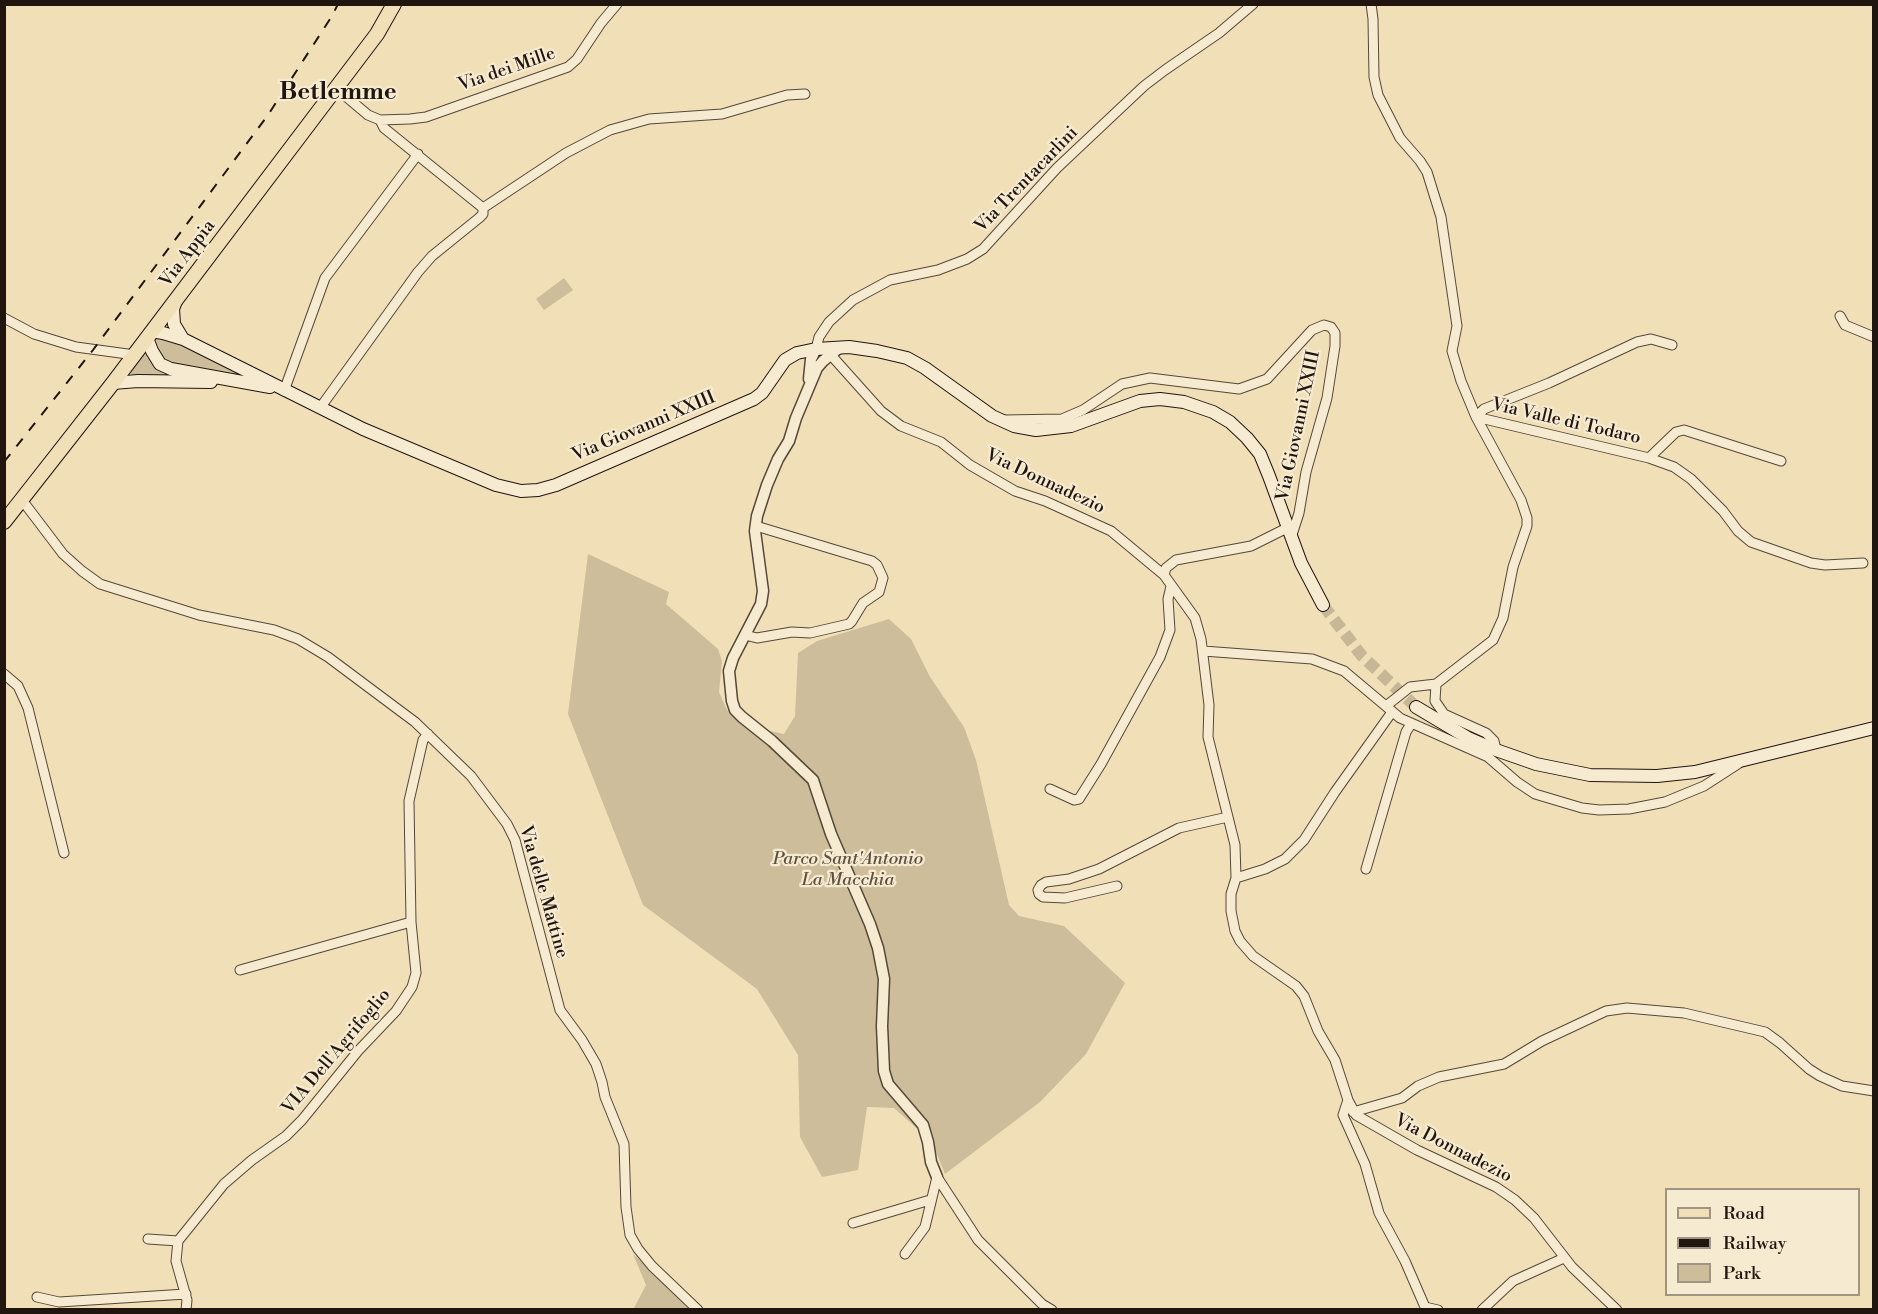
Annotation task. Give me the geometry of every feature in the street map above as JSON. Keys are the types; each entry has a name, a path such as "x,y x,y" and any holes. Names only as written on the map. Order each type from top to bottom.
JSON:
{"main road":[{"name":"Via Appia","path":"4,522 135,355 377,34 394,4"},
{"path":"177,298 173,315 176,327 183,339"},
{"path":"163,333 183,339 282,390 165,367 156,358 150,335 163,333"},
{"name":"Via Giovanni XXIII","path":"282,390 363,429 513,490 530,490 556,485 754,399 762,393 779,366 792,355 816,349 876,351 907,358 925,368 980,410 1014,426 1036,430 1071,426 1140,401 1160,399 1184,402 1203,408 1230,422 1260,454 1301,563 1323,605"},
{"path":"113,383 138,381 239,382"},
{"path":"1416,706 1459,733 1496,750 1536,764 1590,775 1657,776 1695,772 1874,728"}],"street":[{"name":"Via dei Mille","path":"380,120 426,117 568,67 577,59 617,4"},
{"name":"Via Trentacarlini","path":"816,349 819,336 828,322 853,300 890,280 938,270 967,259 982,249 1057,168 1144,87 1172,64 1220,33 1253,4"},
{"name":"Via Valle di Todaro","path":"1371,4 1374,77 1378,95 1400,138 1420,161 1426,172 1441,217 1456,326 1452,351 1476,417 1525,509 1527,526 1514,567 1503,618 1493,640 1436,684"},
{"path":"336,88 368,116 380,120 384,128 483,208"},
{"path":"483,208 566,153 610,130 649,119 722,114 787,95 805,94"},
{"path":"282,390 325,278 418,154"},
{"path":"320,408 418,272 432,256 479,219 483,214 483,208"},
{"path":"1840,316 1845,325 1874,337"},
{"path":"4,318 34,334 76,347 135,355"},
{"name":"Via Giovanni XXIII","path":"1000,420 1062,419 1083,410 1122,384 1150,378 1239,389 1267,379 1312,330 1324,325 1331,327 1335,333 1335,346 1327,398 1306,472 1299,513 1289,533"},
{"path":"1476,417 1484,410 1637,342 1651,339 1672,345"},
{"path":"815,366 810,359 816,349"},
{"path":"835,351 815,366 789,441 767,484 757,516 756,526 764,591 761,604 733,658 729,671 732,701 735,710 742,717 772,741 813,780 831,834 878,948 884,978 882,1026 884,1071 888,1084 923,1125 936,1177 978,1240 1042,1304 1052,1310"},
{"name":"Via Donnadezio","path":"835,351 881,411 901,426 941,442 970,465 1015,491 1045,501 1111,531 1164,575 1195,618 1203,651 1209,705 1208,737 1235,845 1236,878 1231,894 1231,911 1240,941 1260,962 1299,989 1318,1031 1335,1060 1353,1112 1361,1119 1417,1150 1496,1187 1515,1200 1534,1218 1564,1258 1617,1310"},
{"path":"792,355 815,366"},
{"name":"Via Valle di Todaro","path":"1476,417 1650,458 1691,478 1723,511 1738,531 1751,542 1825,565 1863,563"},
{"name":"Via Valle di Todaro","path":"1650,458 1676,432 1684,429 1781,461"},
{"name":"Via delle Mattine","path":"22,500 63,554 82,572 100,584 199,615 274,630 298,639 328,657 415,722 471,776 510,830 522,864 530,903 560,1010 596,1064 604,1097 624,1144 626,1206 630,1235 652,1266 698,1310"},
{"path":"745,635 757,638 792,632 810,633 849,624 863,603 879,591 883,578 881,571 872,561 756,526"},
{"path":"1164,575 1166,568 1176,560 1251,546 1289,533"},
{"path":"1050,789 1074,800 1079,799 1096,772 1160,657 1170,630 1168,599 1171,586"},
{"path":"1203,651 1312,659 1344,672 1411,724 1488,757 1535,794 1572,806 1599,810 1629,809 1680,797 1704,786 1742,761"},
{"path":"4,674 18,686 28,708 64,853"},
{"path":"1236,878 1285,860 1304,840 1389,709 1410,687 1436,684 1435,701 1444,714 1486,733 1494,741 1496,750"},
{"path":"1366,869 1406,732 1411,724"},
{"name":"VIA Dell'Agrifoglio","path":"178,1241 224,1184 252,1160 286,1136 302,1120 358,1051 396,1011 412,987 416,973 411,922 409,801 423,741 428,734"},
{"path":"1117,886 1065,898 1043,897 1038,890 1046,882 1069,879 1099,869 1179,828 1228,817"},
{"path":"240,970 411,922"},
{"path":"1353,1112 1402,1098 1418,1086 1439,1077 1504,1064 1542,1041 1606,1011 1627,1008 1684,1013 1765,1032 1820,1076 1842,1086 1874,1091"},
{"name":"Via Donnadezio","path":"1348,1100 1343,1116 1365,1164 1379,1213 1425,1306 1438,1310"},
{"path":"905,1254 925,1227 936,1177"},
{"path":"853,1223 930,1200"},
{"path":"147,1239 178,1241 176,1261 186,1294 186,1310"},
{"path":"1482,1310 1513,1281 1564,1258"},
{"path":"37,1297 59,1302 186,1294"}],"green space":[{"path":"564,278 573,290 544,310 536,299"},
{"path":"156,338 174,340 245,377 181,368 162,361 153,340"},
{"path":"145,349 150,359 206,379 134,376 131,374 131,369"},
{"name":"Parco Sant'Antonio La Macchia","path":"588,554 669,592 666,604 718,649 722,661 719,692 727,710 743,725 784,734 795,716 798,653 817,641 889,619 911,639 930,677 964,727 976,760 1009,905 1019,916 1064,926 1125,983 1086,1054 1040,1102 945,1174 932,1142 894,1108 867,1107 858,1170 822,1177 800,1137 798,1055 757,989 643,905 568,714"},
{"path":"633,1254 694,1309 633,1310 646,1285"}],"tunnel":[{"path":"1323,605 1362,656 1416,707"}],"railway":[{"path":"4,462 93,350 268,115 338,4"}],"district":[{"name":"Betlemme","path":"338,93"}]}
